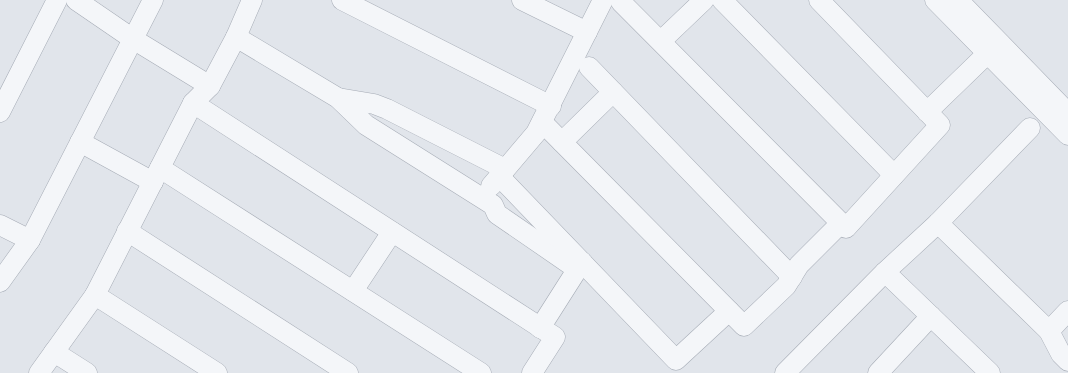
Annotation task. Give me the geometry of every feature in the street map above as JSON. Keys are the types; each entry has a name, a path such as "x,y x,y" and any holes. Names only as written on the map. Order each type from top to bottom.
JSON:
{"street":[{"path":"0,112 8,77 57,0"},
{"path":"76,0 133,39 210,86"},
{"path":"0,282 30,240 153,0"},
{"path":"342,0 546,114 562,142 744,326 786,286 799,265 841,223"},
{"path":"522,0 587,32"},
{"path":"661,41 704,0"},
{"path":"722,0 894,175"},
{"path":"482,198 536,133 587,32 612,1 661,41 846,228 940,125 819,0"},
{"path":"935,0 988,53 1034,90 1068,113"},
{"path":"958,0 1034,90 1068,135"},
{"path":"39,373 95,295 193,103 210,86 236,37 244,3"},
{"path":"236,37 338,98 366,125 482,198 493,206 497,214 580,266"},
{"path":"927,112 988,53"},
{"path":"589,67 792,277"},
{"path":"562,142 613,92"},
{"path":"338,98 374,104 387,109 502,173 580,266 676,360 729,311"},
{"path":"193,103 555,337 532,373"},
{"path":"785,373 885,272 938,223 1030,128"},
{"path":"80,142 156,175 353,291 481,373"},
{"path":"938,223 1049,331 1061,354 1068,361"},
{"path":"0,225 30,240"},
{"path":"127,231 348,373"},
{"path":"353,291 392,232"},
{"path":"540,328 580,266"},
{"path":"885,272 931,316 979,369"},
{"path":"95,295 217,373"},
{"path":"1049,331 1068,311"},
{"path":"878,373 931,316"},
{"path":"54,352 87,373"},
{"path":"1062,373 1068,367"}]}
